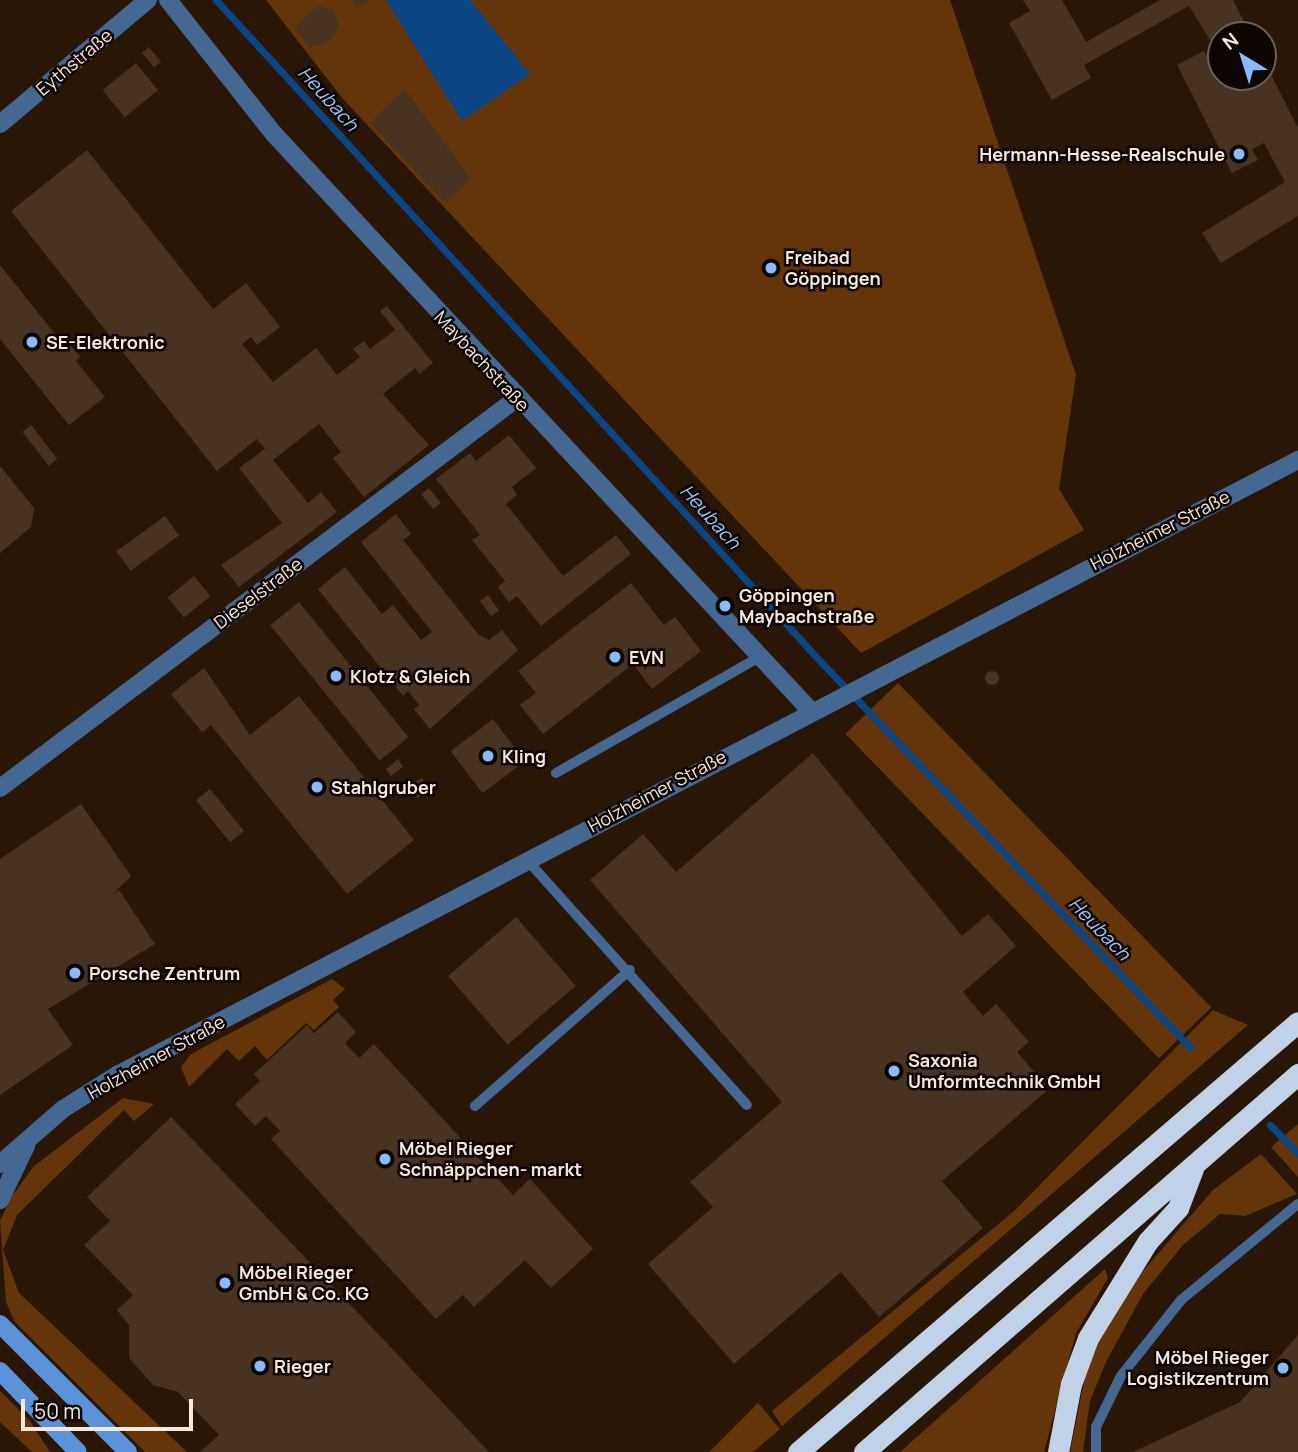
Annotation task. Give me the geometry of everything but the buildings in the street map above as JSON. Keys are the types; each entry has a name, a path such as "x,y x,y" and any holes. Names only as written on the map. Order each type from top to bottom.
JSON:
{"highway":[{"path":"798,1452 1298,1022"},
{"path":"864,1452 1298,1074"},
{"path":"1058,1452 1071,1384 1088,1338 1148,1241 1178,1208 1195,1164"}],"main road":[{"path":"0,1324 128,1452"},
{"path":"0,1371 78,1452"}],"street":[{"name":"Eythstraße","path":"0,124 148,0"},
{"name":"Maybachstraße","path":"168,0 274,134 516,399 759,657 818,706"},
{"name":"Dieselstraße","path":"0,788 516,399"},
{"name":"Holzheimer Straße","path":"0,1164 63,1109 117,1076 818,706 1298,460"},
{"name":"Holzheimer Straße","path":"0,1199 28,1142"}],"lane":[{"path":"556,773 759,657"},
{"path":"527,859 630,970 747,1105"},
{"path":"475,1106 630,970"},
{"path":"1096,1452 1096,1427 1121,1376 1172,1311 1298,1204"}],"shaded area":[{"name":"Freibad Göppingen","path":"266,0 950,0 1076,375 1059,489 1084,530 861,653 343,99"},
{"path":"898,683 1211,1007 1159,1058 845,734"},
{"path":"332,979 345,989 333,1000 339,1007 314,1030 306,1023 267,1060 255,1046 239,1061 227,1049 189,1087 181,1067 191,1054"},
{"path":"1213,1010 1248,1025 782,1426 772,1411 1013,1212"},
{"path":"123,1098 154,1104 134,1121 124,1110 17,1215 3,1250 19,1293 187,1452 145,1452 14,1321 6,1302 0,1221 10,1199 33,1167"},
{"path":"1298,1124 1298,1177 1271,1147"},
{"path":"1261,1154 1297,1194 1245,1216 1220,1214 1183,1245 1143,1294 1106,1362 1090,1401 1083,1452 1070,1452 1087,1366 1118,1300 1213,1190"},
{"path":"1105,1269 1108,1278 1076,1333 1044,1452 900,1452"},
{"path":"0,1391 29,1420 50,1452 32,1452 0,1422"},
{"path":"758,1403 780,1429 753,1452 709,1452"}],"water":[{"path":"386,0 470,0 530,74 462,121"}],"waterway":[{"name":"Heubach","path":"216,0 820,661 1190,1047"},
{"name":"Heubach","path":"1270,1125 1298,1153"}],"place":[{"name":"Hermann-Hesse-Realschule","path":"1239,154"},
{"name":"Freibad Göppingen","path":"771,268"},
{"name":"SE-Elektronic","path":"32,342"},
{"name":"Göppingen Maybachstraße","path":"725,606"},
{"name":"EVN","path":"615,657"},
{"name":"Klotz & Gleich","path":"336,676"},
{"name":"Kling","path":"488,756"},
{"name":"Stahlgruber","path":"317,787"},
{"name":"Porsche Zentrum","path":"75,973"},
{"name":"Saxonia Umformtechnik GmbH","path":"894,1071"},
{"name":"Möbel Rieger Schnäppchen- markt","path":"385,1159"},
{"name":"Möbel Rieger GmbH & Co. KG","path":"225,1283"},
{"name":"Rieger","path":"260,1366"},
{"name":"Möbel Rieger Logistikzentrum","path":"1283,1368"}]}
